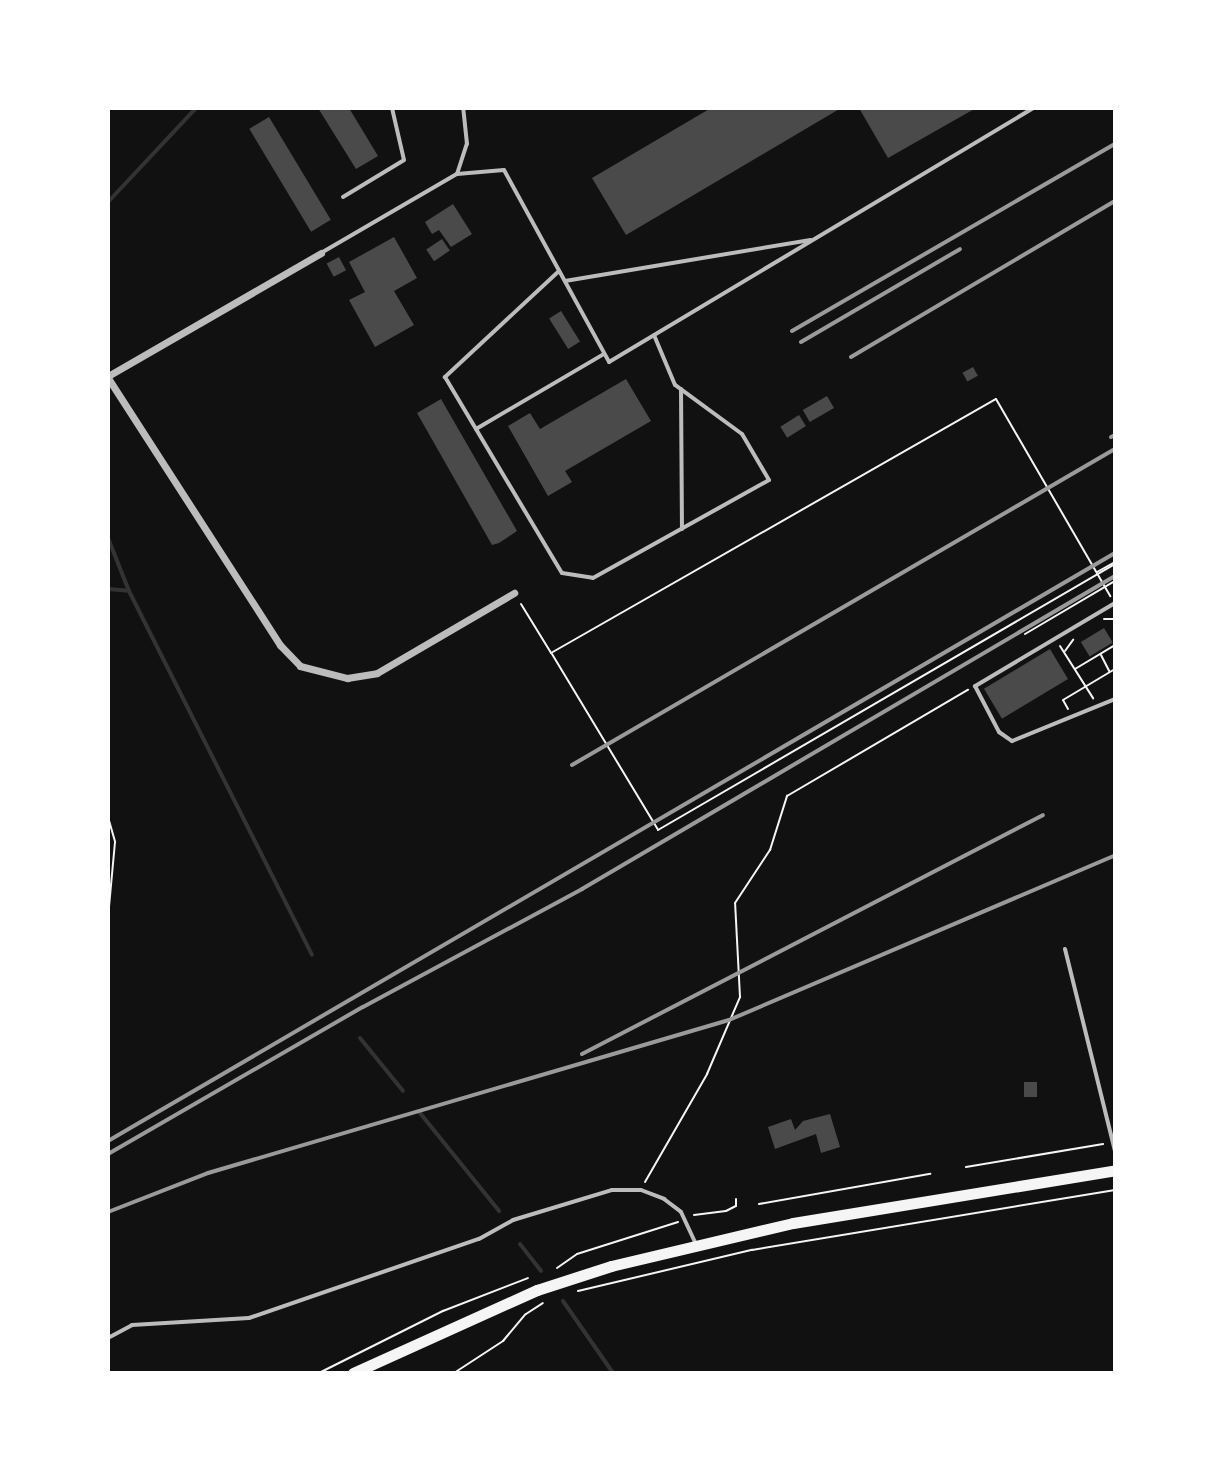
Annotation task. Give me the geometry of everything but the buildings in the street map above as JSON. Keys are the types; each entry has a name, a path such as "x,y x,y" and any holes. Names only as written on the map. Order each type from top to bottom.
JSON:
{"main road":[{"path":"353,1373 537,1290 696,1244 1115,1170"}],"street":[{"path":"321,253 108,377 280,645 300,666 347,678 377,673 514,593"}],"lane":[{"path":"343,197 404,160 392,108"},
{"path":"457,174 467,144 463,108"},
{"path":"321,253 457,174 504,170 609,362 1033,108"},
{"path":"565,281 814,239"},
{"path":"559,271 445,377 562,573 593,578 769,480 742,434 681,389"},
{"path":"654,335 681,389 682,529"},
{"path":"476,429 604,354"},
{"path":"1115,603 1053,644 975,686 999,732 1012,741 1097,709 1115,699"},
{"path":"1065,949 1110,1143 1115,1151"},
{"path":"108,1338 132,1325 249,1318 479,1239 513,1220 612,1190 641,1190 681,1212 696,1244"}],"path":[{"path":"551,653 996,399 1115,603"},
{"path":"514,593 658,830 1115,563"},
{"path":"1096,573 1115,563"},
{"path":"1025,634 1115,581"},
{"path":"1040,625 1075,669 1097,709"},
{"path":"1075,669 1115,645"},
{"path":"1100,653 1109,672"},
{"path":"1072,716 1063,700 1114,669"},
{"path":"641,1190 707,1074 740,997 735,903 770,850 787,796 975,686"},
{"path":"108,817 115,842 108,918"},
{"path":"966,1167 1110,1143"},
{"path":"759,1204 930,1174"},
{"path":"578,1291 752,1250 1115,1190"},
{"path":"557,1268 577,1254 698,1215 726,1211 736,1206 736,1199"},
{"path":"681,1212 698,1215"},
{"path":"319,1373 443,1311 528,1278"},
{"path":"454,1373 503,1341 526,1314 543,1303"}],"waterway":[{"path":"108,202 196,108"},
{"path":"108,538 129,591 312,955"},
{"path":"108,589 129,591"},
{"path":"360,1038 403,1091"},
{"path":"420,1113 499,1211"},
{"path":"520,1244 541,1271"},
{"path":"563,1301 613,1373"}],"railway":[{"path":"792,331 1115,144"},
{"path":"851,357 1115,201"},
{"path":"801,342 960,249"},
{"path":"1111,437 1115,435"},
{"path":"572,765 1115,449"},
{"path":"108,1141 1115,553"},
{"path":"108,1154 363,1007 582,889 1115,576"},
{"path":"582,1054 1043,815"},
{"path":"108,1212 208,1173 729,1020 1115,855"}]}
